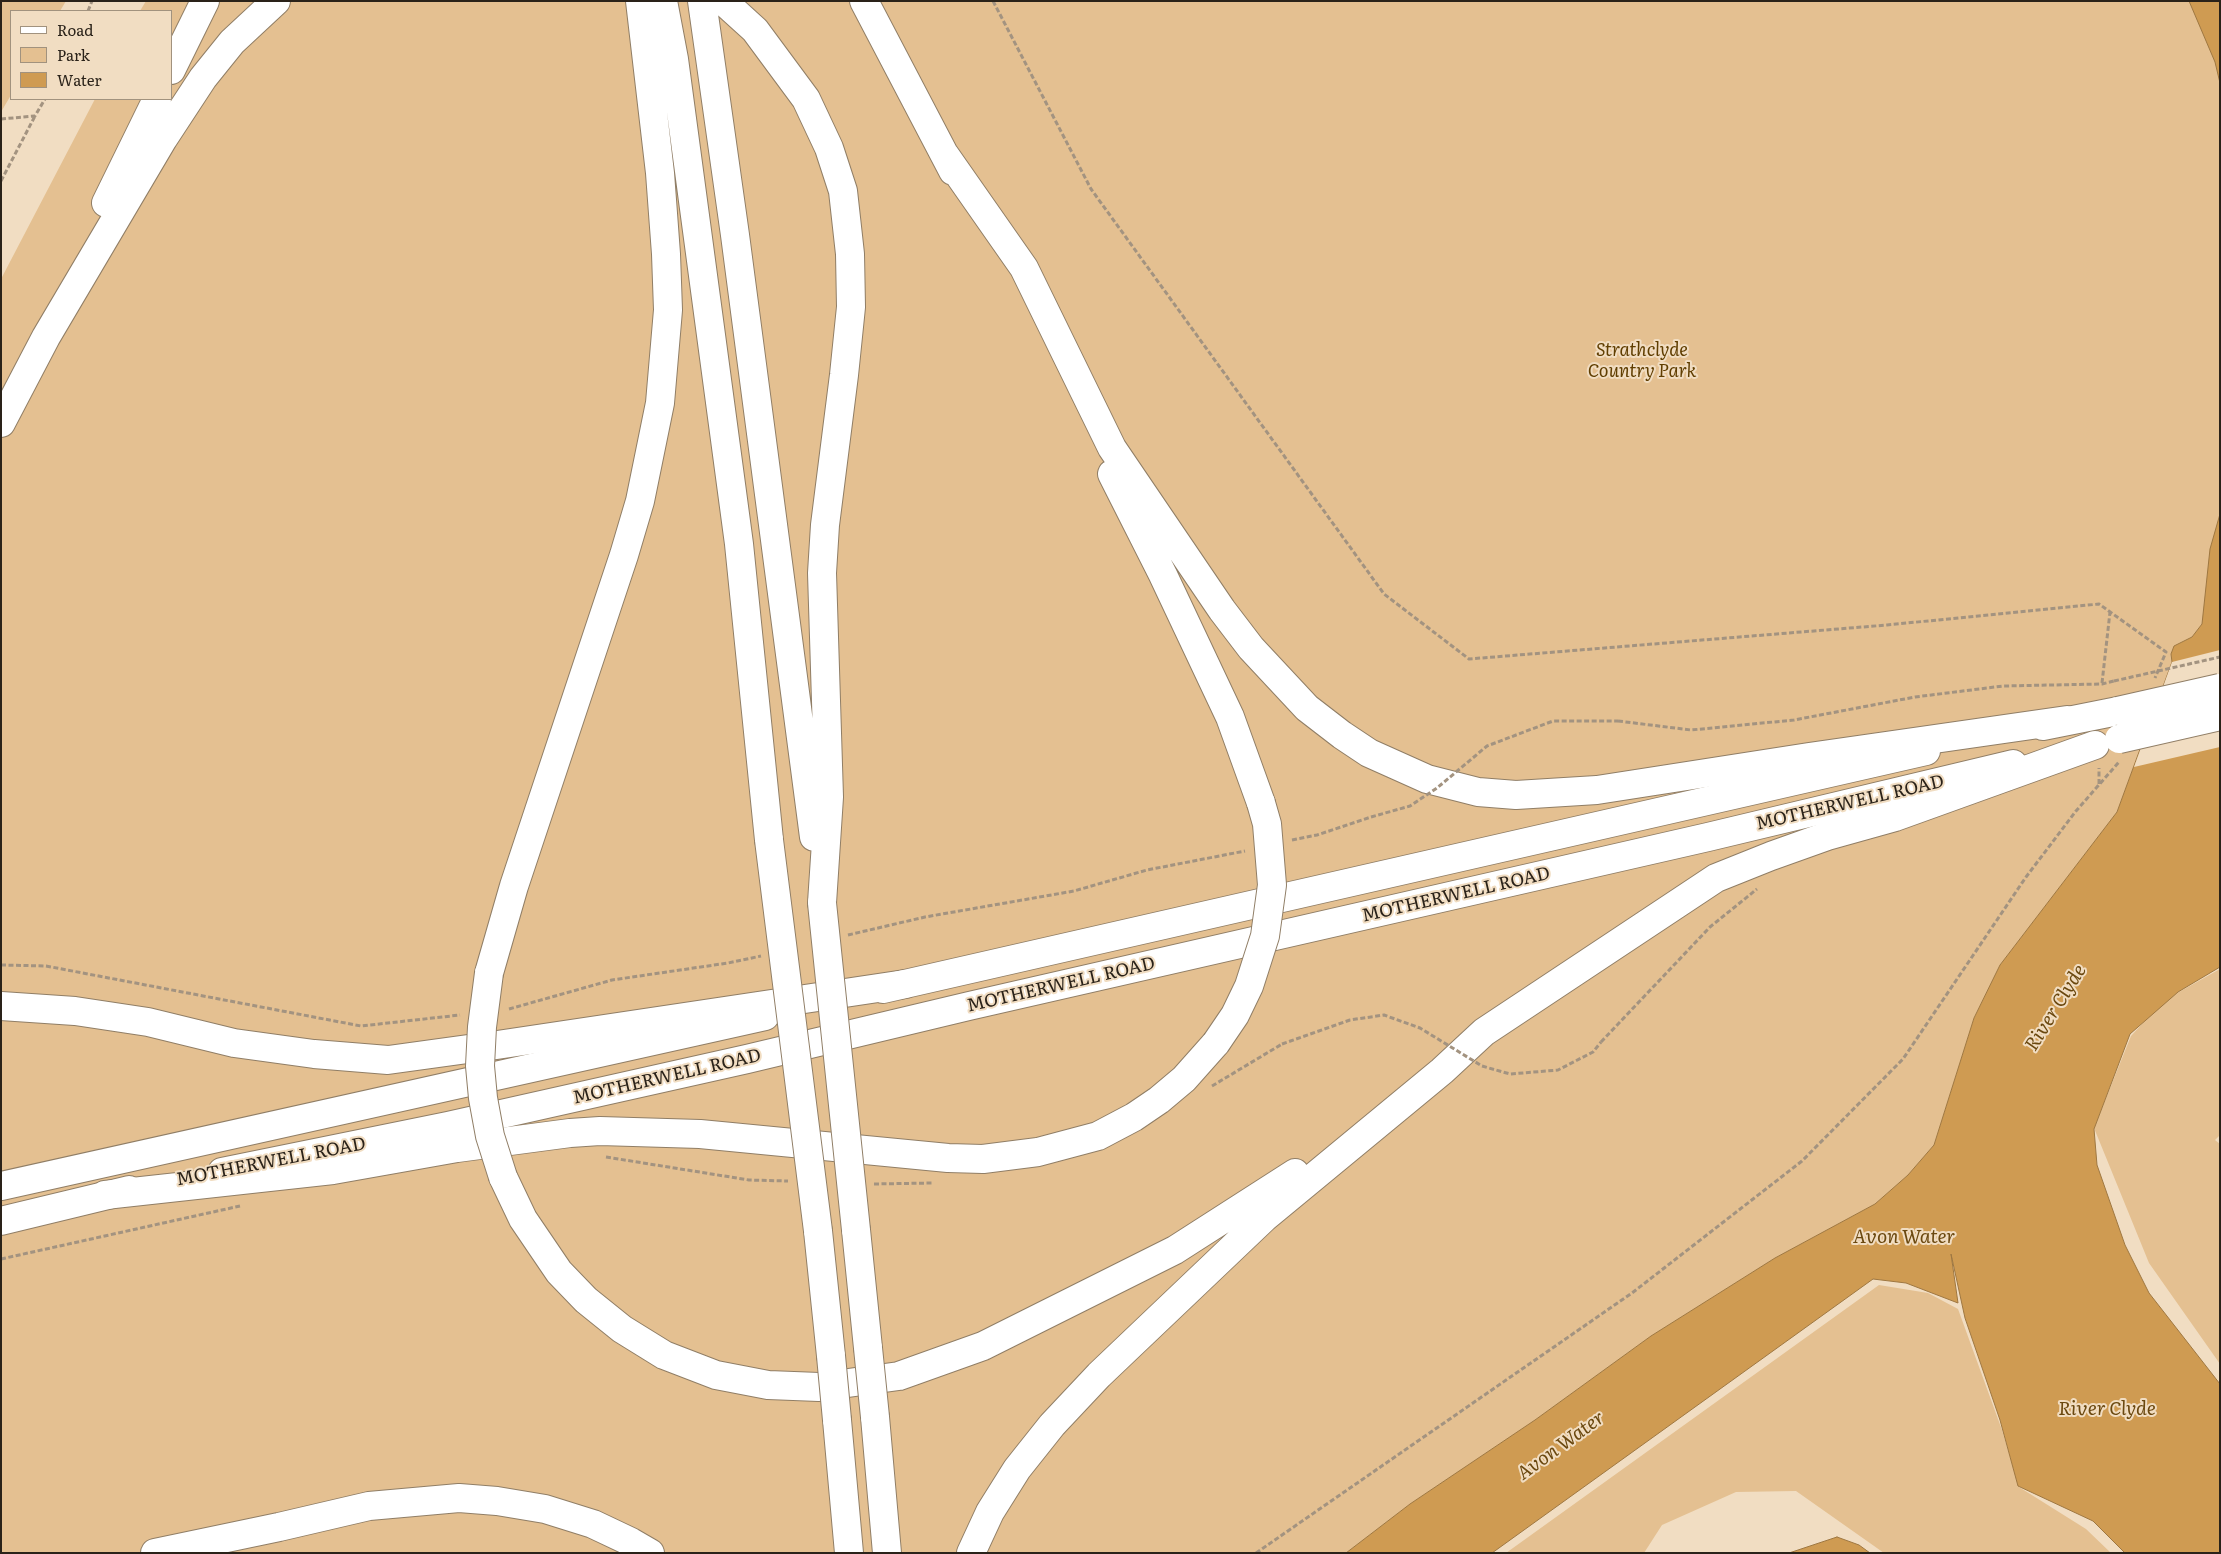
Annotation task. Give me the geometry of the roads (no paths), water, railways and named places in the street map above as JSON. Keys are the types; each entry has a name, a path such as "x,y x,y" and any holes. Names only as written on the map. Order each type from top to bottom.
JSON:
{"main road":[{"path":"172,68 205,1"},
{"path":"1,423 46,336 163,139 203,78 232,42 276,1"},
{"path":"640,1 660,173 666,254 668,310 660,403 640,501 624,555 514,886 489,973 482,1027 480,1066 483,1098 490,1136 503,1177 523,1219 559,1272 586,1300 622,1329 664,1355 716,1375 768,1386 819,1387 899,1376 983,1346 1175,1250 1326,1152 1442,1071"},
{"path":"663,1 674,59 739,544 768,840 818,1231 849,1553"},
{"path":"105,1195 333,1170 457,1148 570,1133 600,1131 700,1134 948,1158 983,1159 1038,1152 1098,1136 1134,1117 1184,1079 1216,1043 1235,1015 1249,986 1265,936 1270,907 1271,875 1267,824 1230,717 1163,575 1055,357 864,1"},
{"path":"710,7 755,30 806,99 829,148 843,191 850,254 851,307 825,525 822,573 829,797 822,902"},
{"path":"710,7 739,264 822,902 888,1553"},
{"path":"46,336 82,251 157,100"},
{"path":"945,155 1024,268 1112,448 1222,610 1251,648 1308,708 1342,735 1369,753 1427,779 1478,792 1516,795 1597,790 1808,757 2067,720"},
{"name":"MOTHERWELL ROAD","path":"1,1186 905,984 1815,776 2220,688"},
{"path":"972,1553 990,1512 1017,1469 1052,1425 1099,1375 1264,1218 1442,1071 1484,1032 1716,878 1827,836 2110,752 2220,716"},
{"name":"MOTHERWELL ROAD","path":"1,1221 105,1195 448,1126 1708,838 2110,752"},
{"path":"1,1006 75,1010 148,1022 234,1043 314,1054 388,1060 497,1046 905,984"},
{"path":"154,1553 368,1506 458,1498 497,1501 546,1509 593,1524 650,1553"},
{"path":"191,1553 279,1527"}],"water":[{"path":"2189,1 2220,1 2220,83 2215,62"},
{"name":"River Clyde","path":"2220,514 2220,967 2178,992 2130,1034 2094,1129 2097,1165 2125,1245 2149,1293 2220,1384 2220,1553 2125,1553 2093,1521 2018,1486 2000,1420 1965,1318 1951,1254 1958,1303 1906,1283 1873,1279 1492,1553 1346,1553 1410,1504 1535,1420 1651,1336 1775,1258 1875,1204 1908,1175 1934,1145 1974,1018 2000,965 2117,812 2172,662 2171,654 2174,646 2192,637 2202,624 2210,549"},
{"path":"1837,1537 1859,1545 1870,1553 1789,1553"}],"park label":[{"name":"Strathclyde Country Park","path":"1642,361"}],"water label":[{"name":"Avon Water","path":"1904,1237"},
{"name":"Avon Water","path":"1561,1446"}]}
